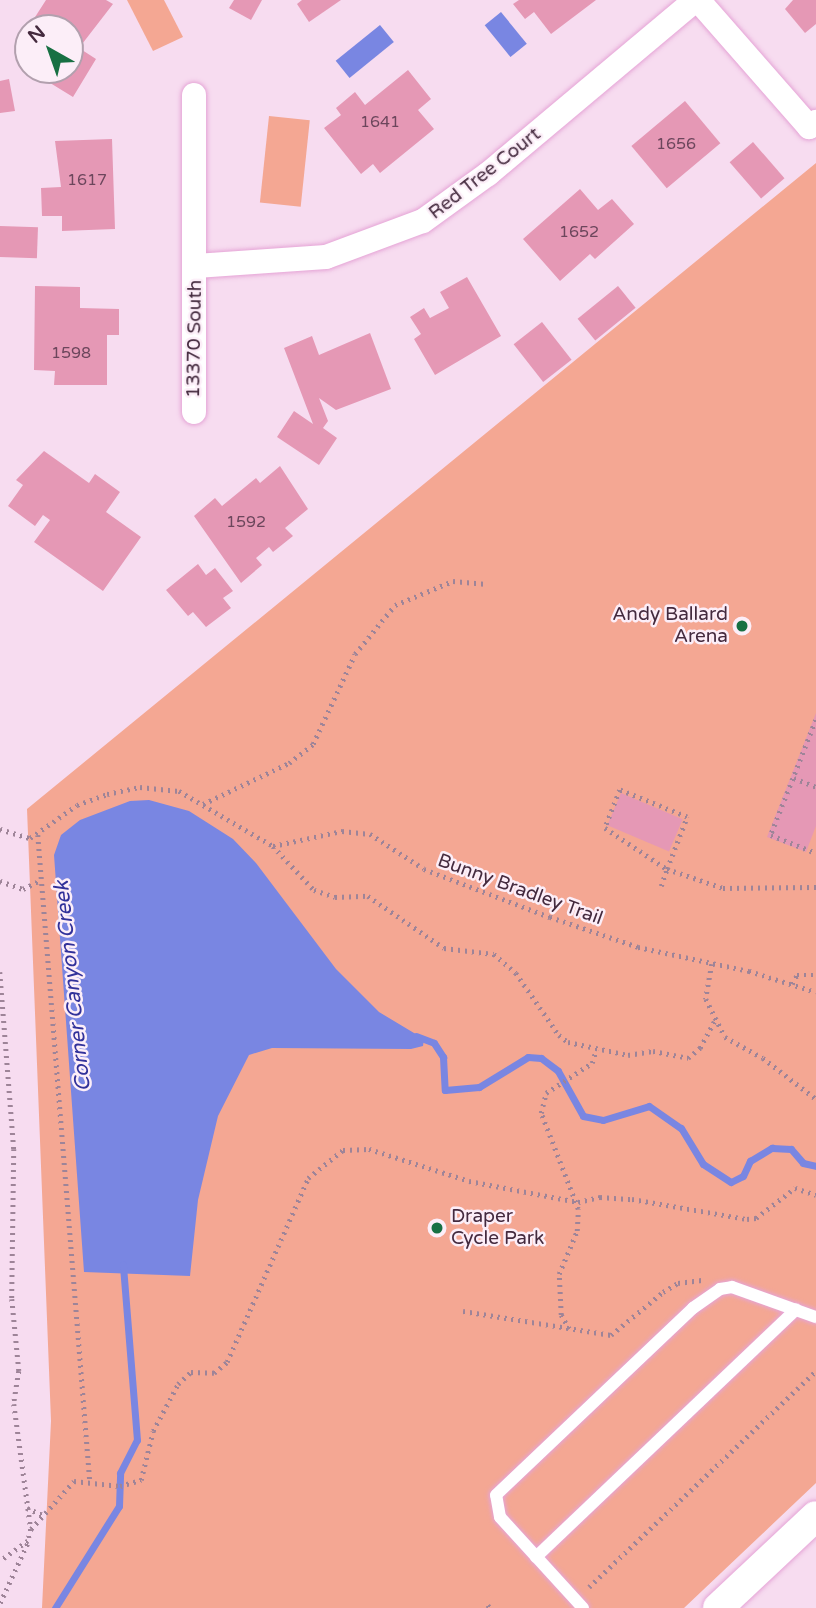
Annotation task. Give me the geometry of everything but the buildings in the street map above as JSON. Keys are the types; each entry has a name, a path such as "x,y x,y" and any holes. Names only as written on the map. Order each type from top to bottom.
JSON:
{"street":[{"path":"696,0 809,127 816,122"},
{"name":"Red Tree Court","path":"196,266 326,257 423,221 488,174 696,0"},
{"path":"194,95 196,266"},
{"name":"13370 South","path":"194,412 196,266"},
{"path":"718,1608 816,1516"}],"lane":[{"path":"579,1604 500,1517 496,1495 693,1308 727,1286 816,1317"},
{"path":"536,1556 796,1310"}],"path":[{"path":"202,804 289,763 313,744 355,654 395,605 453,581 487,584"},
{"path":"816,721 771,835 816,853"},
{"path":"794,778 816,787"},
{"path":"0,829 21,839 38,835 77,805 140,787 179,791 273,846 314,890 335,897 368,896 444,948 495,954 516,973 559,1035 596,1050 628,1055 653,1051 688,1058 700,1048 714,1023"},
{"path":"661,886 667,869 687,817 620,790 605,828 667,869 723,888 816,887"},
{"name":"Bunny Bradley Trail","path":"273,846 342,831 370,834 451,881 638,947 816,992"},
{"path":"38,835 90,1481"},
{"path":"0,881 23,889 41,880"},
{"path":"712,964 706,999 714,1023 725,1037 763,1058 816,1099"},
{"path":"0,972 13,1149 12,1299 19,1371 14,1404 31,1529 0,1603"},
{"path":"792,984 797,975 816,975"},
{"path":"569,1329 561,1315 559,1290 563,1261 577,1231 574,1201 542,1124 546,1093 592,1063 596,1050"},
{"path":"31,1529 74,1481 120,1486 141,1480 153,1431 178,1384 191,1372 214,1373 228,1362 300,1193 308,1178 333,1155 353,1147 369,1149 469,1181 574,1201 632,1199 747,1219 756,1218 796,1188 816,1195"},
{"path":"463,1311 611,1335 678,1283 692,1280 727,1286"},
{"path":"579,1604 816,1371"},
{"path":"27,1507 35,1515 46,1514"},
{"path":"0,1561 28,1541"}],"shaded area":[{"path":"127,0 164,0 183,37 153,51"},
{"path":"269,116 310,120 301,207 260,203"},
{"path":"816,163 816,1483 684,1608 42,1608 51,1421 27,809"}],"water":[{"path":"501,12 527,44 510,57 485,25"},
{"path":"380,25 394,42 350,78 336,61"},
{"path":"149,800 189,811 233,839 256,863 336,969 379,1012 424,1039 423,1046 411,1049 272,1048 249,1055 218,1116 198,1200 190,1276 84,1272 54,855 61,835 80,820 130,801"}],"waterway":[{"name":"Corner Canyon Creek","path":"416,1036 434,1043 443,1057 445,1090 479,1087 528,1057 541,1058 558,1071 583,1116 603,1120 649,1106 681,1128 703,1164 731,1182 743,1176 750,1161 772,1148 791,1149 803,1163 816,1166"},
{"name":"Corner Canyon Creek","path":"55,1608 119,1506 120,1473 137,1440 123,1265"}],"place":[{"name":"Andy Ballard Arena","path":"742,626"},
{"name":"Draper Cycle Park","path":"437,1228"}]}
